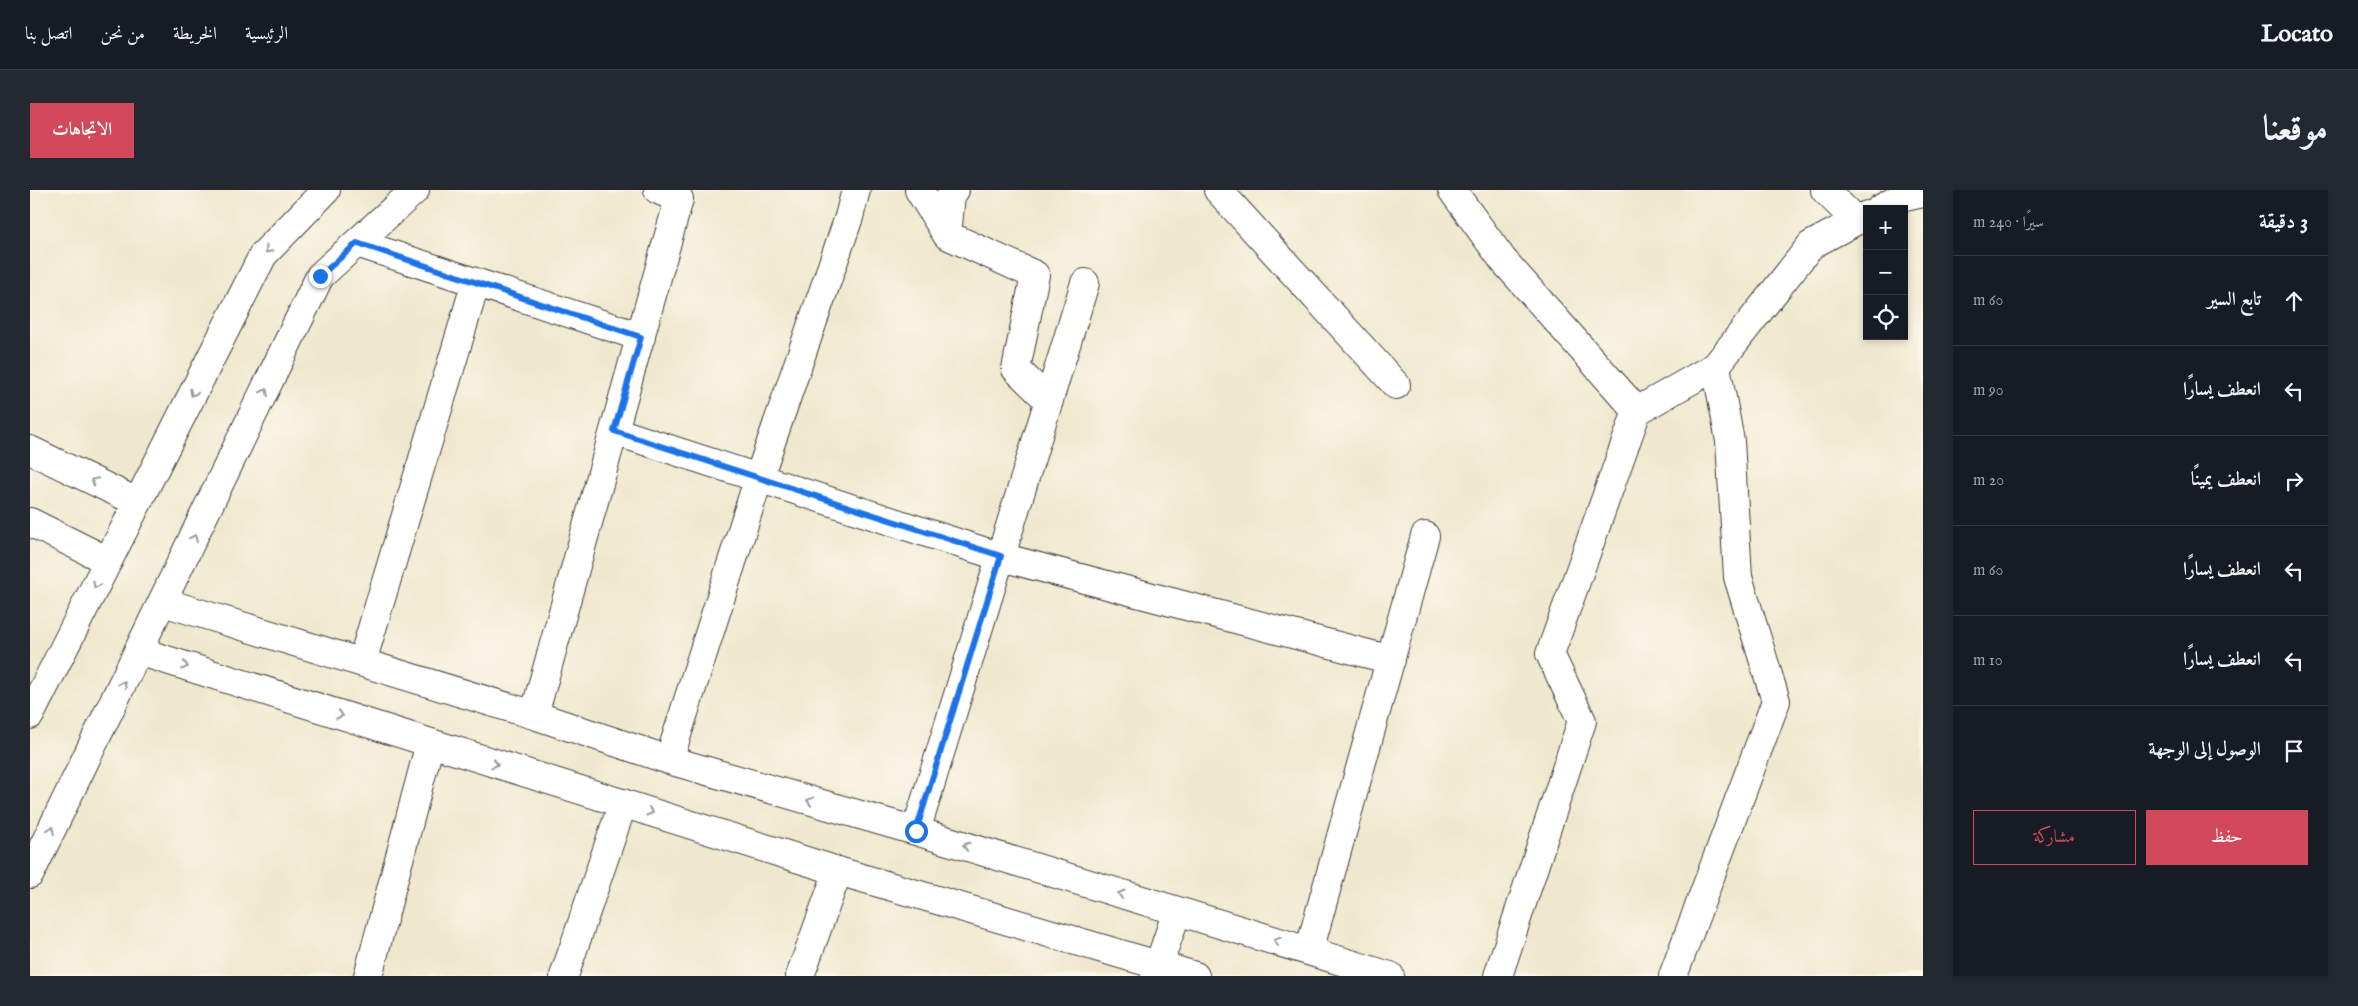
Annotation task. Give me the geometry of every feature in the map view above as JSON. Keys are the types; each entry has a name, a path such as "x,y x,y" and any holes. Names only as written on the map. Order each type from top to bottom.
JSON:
{"street":[{"path":"291,226 308,190"},
{"path":"30,715 262,255 326,190"},
{"path":"30,874 320,276 416,190"},
{"path":"534,715 679,199 658,190"},
{"path":"669,760 759,476 849,217 856,190"},
{"path":"919,190 947,235 1035,275 1016,369 1049,400"},
{"path":"947,235 951,195 955,190"},
{"path":"1218,190 1396,385"},
{"path":"1452,190 1503,260 1638,411"},
{"path":"1825,190 1863,212"},
{"path":"1887,205 1900,198 1923,193"},
{"path":"1498,976 1582,721 1550,654 1638,411 1716,366 1810,245 1863,218"},
{"path":"357,243 641,337"},
{"path":"362,662 476,282"},
{"path":"916,831 1085,283"},
{"path":"1673,976 1776,701 1738,577 1730,441 1716,366"},
{"path":"614,431 759,476 1001,556 1391,660"},
{"path":"30,450 137,502"},
{"path":"30,522 108,561"},
{"path":"1309,951 1426,536"},
{"path":"163,602 534,715 669,760 916,831 1390,976"},
{"path":"138,651 1157,971 1195,976"},
{"path":"368,976 430,743"},
{"path":"564,976 623,804"},
{"path":"800,976 838,871"},
{"path":"1157,971 1177,911"}],"route":[{"path":"320,276 357,243 641,337 614,431 759,476 1001,556 916,831"}]}
